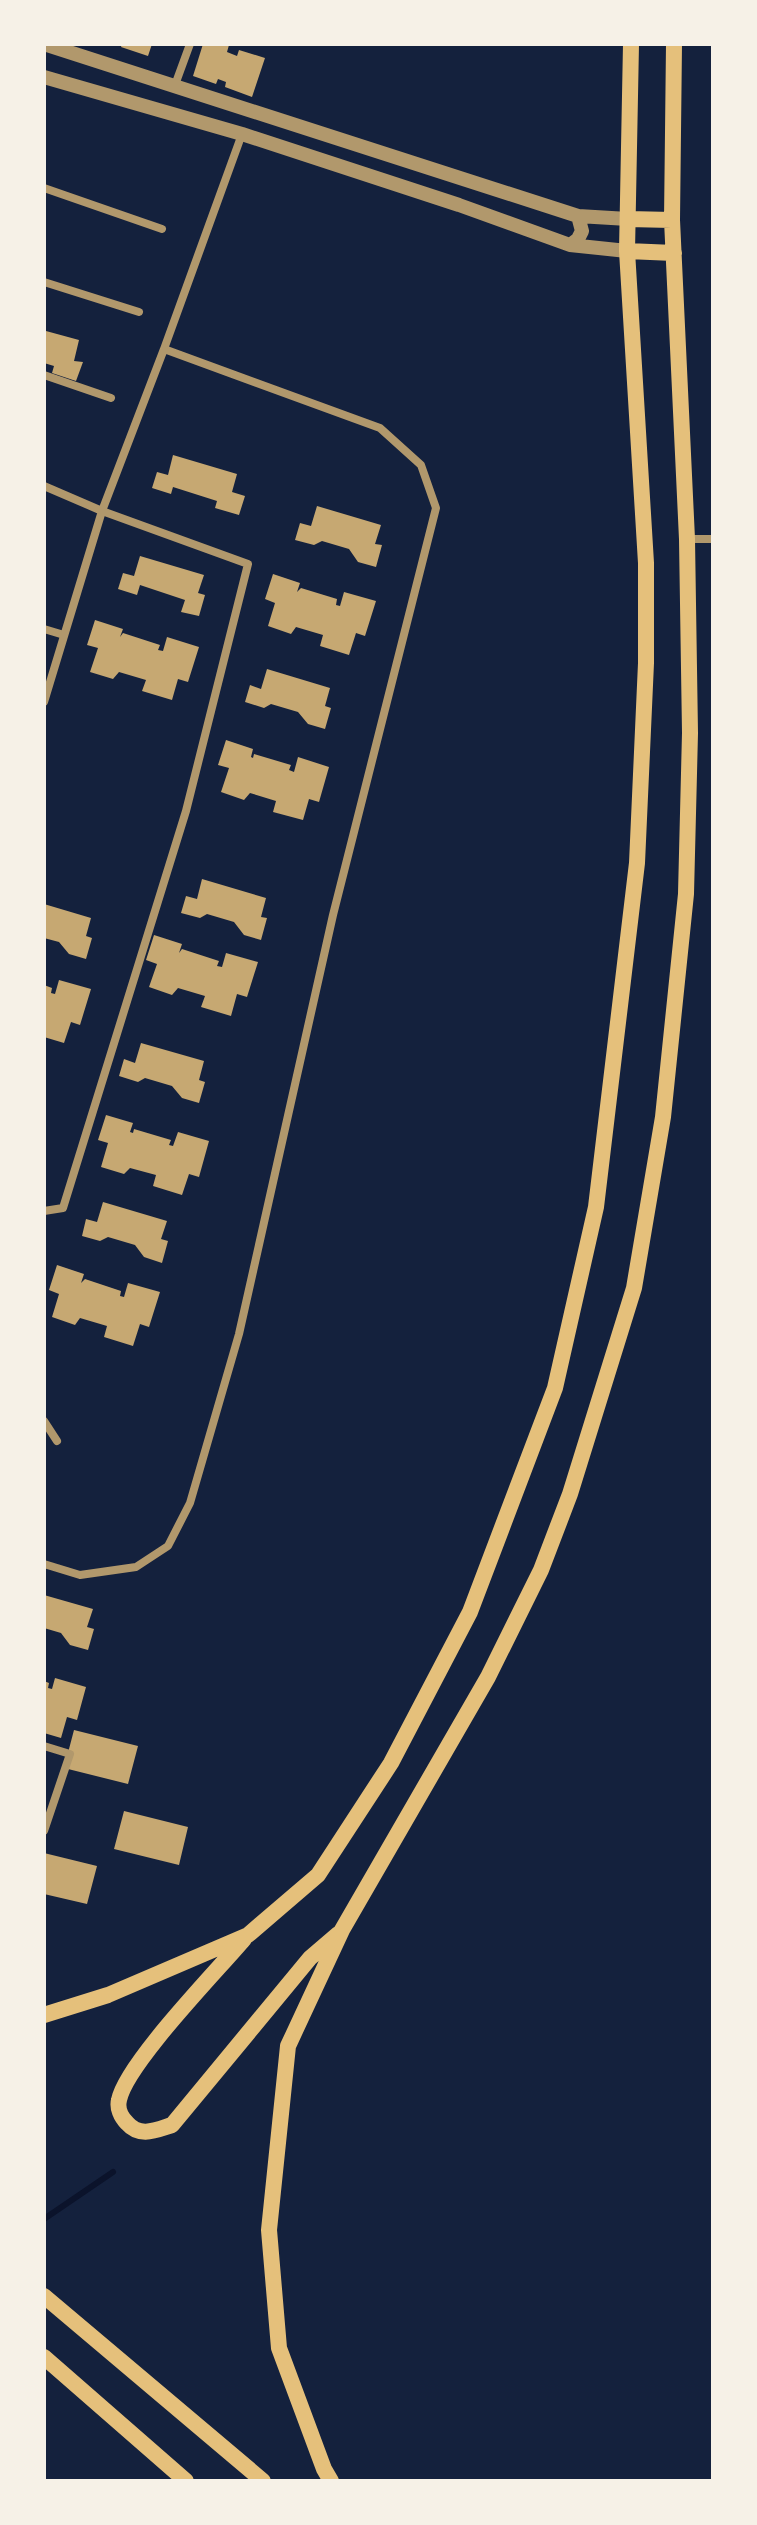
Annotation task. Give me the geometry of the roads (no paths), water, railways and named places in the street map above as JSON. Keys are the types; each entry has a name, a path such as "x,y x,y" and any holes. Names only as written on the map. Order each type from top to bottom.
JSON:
{"main road":[{"path":"342,1930 310,1958 172,2125 150,2132 138,2131 126,2122 119,2110 119,2100 146,2053 248,1935 318,1875 391,1763 470,1612 555,1388 596,1207 637,863 646,663 646,563 627,251 631,44"},
{"path":"331,2481 279,2348 269,2230 288,2046 342,1930 488,1677 541,1570 570,1494 634,1288 663,1117 686,894 690,733 687,539 672,220 674,44"},
{"path":"628,219 672,220"},
{"path":"627,251 674,253"},
{"path":"44,2015 108,1995 248,1935"},
{"path":"44,2296 263,2481"},
{"path":"44,2357 186,2481"}],"street":[{"path":"44,44 578,216 628,219"},
{"path":"175,85 190,44"},
{"path":"45,82 242,134 570,245 627,251"},
{"path":"44,702 102,511 242,134"},
{"path":"44,188 162,229"},
{"path":"570,245 582,231 578,216"},
{"path":"44,282 139,312"},
{"path":"44,1564 80,1575 136,1567 168,1546 190,1503 239,1334 333,915 436,508 421,465 380,428 164,349"},
{"path":"44,375 111,398"},
{"path":"44,486 102,511 248,564 186,811 63,1208 44,1211"},
{"path":"687,539 713,539"},
{"path":"44,629 64,635"},
{"path":"44,1421 57,1441"},
{"path":"44,1746 70,1754 44,1831"}],"waterway":[{"path":"44,2219 113,2172"}]}
